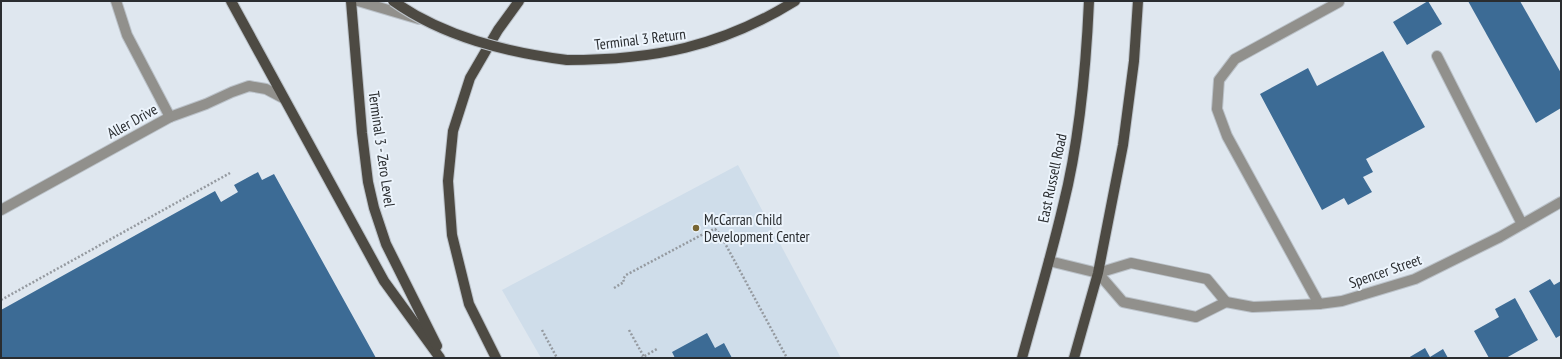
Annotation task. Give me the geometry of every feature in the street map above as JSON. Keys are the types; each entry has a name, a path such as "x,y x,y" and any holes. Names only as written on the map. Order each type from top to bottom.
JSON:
{"main road":[{"path":"231,1 384,281 441,358"},
{"name":"Terminal 3 - Zero Level","path":"352,1 362,133 368,182 374,208 389,249 441,358"},
{"name":"Terminal 3 Return","path":"393,1 431,22 467,38 505,50 567,60 616,60 695,47 766,19 795,1"},
{"path":"496,358 469,304 452,235 448,181 453,131 470,78 498,30 518,1"},
{"name":"East Russell Road","path":"1022,358 1063,206 1074,153 1087,54 1089,1"},
{"path":"1074,358 1098,273 1123,145 1134,61 1138,1"}],"street":[{"path":"116,1 127,35 170,117"},
{"path":"358,1 431,22"},
{"path":"1319,304 1227,136 1217,109 1219,80 1235,59 1339,2"},
{"path":"1437,56 1522,224"},
{"name":"Aller Drive","path":"1,210 170,117 249,86 266,89 284,98"},
{"name":"Spencer Street","path":"1226,302 1253,307 1319,304 1342,301 1415,279 1522,224 1561,202"},
{"path":"1048,261 1098,273 1131,263 1207,279 1226,302 1196,317 1123,302 1098,273"}],"path":[{"path":"1,300 230,173"},
{"path":"614,288 624,282 623,279 626,275 715,229 720,234 787,358"},
{"path":"542,330 557,358"},
{"path":"630,330 642,357 657,349"}],"shaded area":[{"name":"McCarran Child Development Center","path":"738,165 841,358 541,358 502,290"}],"building":[{"path":"1428,1 1442,24 1407,45 1393,22"},
{"path":"1468,1 1520,1 1561,73 1561,108 1536,123"},
{"path":"1383,51 1425,127 1366,159 1373,172 1363,177 1372,192 1348,205 1344,198 1322,210 1260,94 1308,68 1317,86"},
{"path":"258,172 262,180 274,174 376,358 1,358 1,310 215,191 221,202 238,192 234,185"},
{"path":"1550,279 1554,285 1561,281 1561,335 1556,338 1529,291"},
{"path":"1515,298 1538,340 1506,358 1489,358 1474,331 1499,317 1495,309"},
{"path":"707,333 715,348 724,343 732,358 675,358 672,352"},
{"path":"1425,348 1430,357 1443,349 1448,358 1408,358"}],"place":[{"name":"McCarran Child Development Center","path":"696,228"}]}
